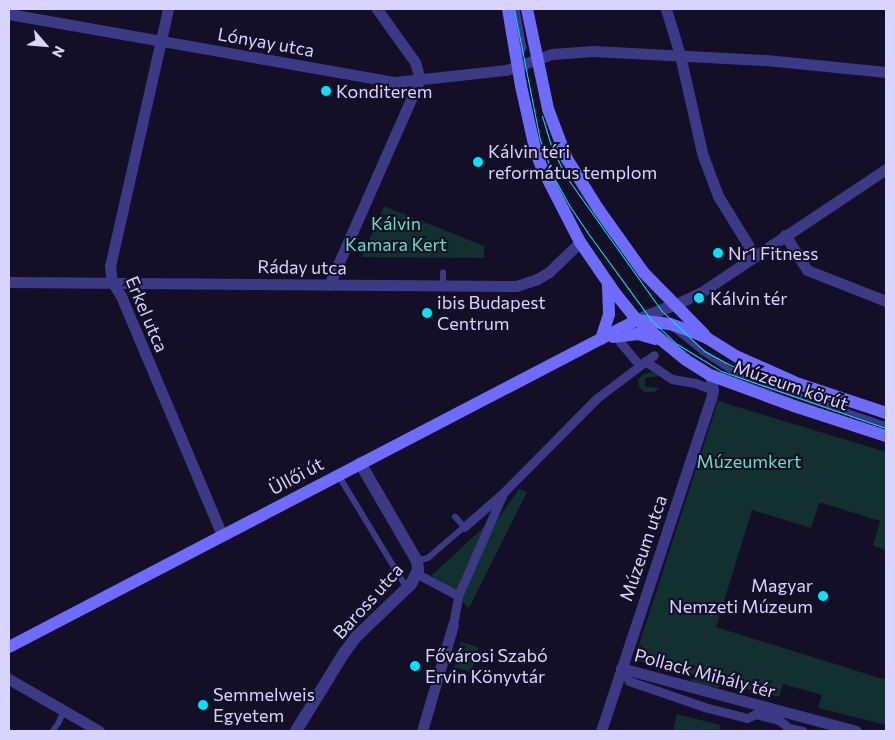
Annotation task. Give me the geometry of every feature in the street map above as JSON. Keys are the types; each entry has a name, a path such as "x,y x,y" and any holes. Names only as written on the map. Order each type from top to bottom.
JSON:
{"main road":[{"path":"508,9 517,65 537,155 562,209 580,242 608,284 637,320 663,343 710,375"},
{"path":"527,9 548,109 568,159 599,210 644,273 707,338"},
{"path":"601,339 610,306 608,284"},
{"path":"601,339 637,320 670,324 707,338"},
{"path":"601,339 638,334 649,336 663,343"},
{"name":"Múzeum körút","path":"707,338 738,357 799,384 886,413"},
{"name":"Üllői út","path":"9,647 338,474 601,339"},
{"name":"Múzeum körút","path":"710,375 794,406 886,436"}],"street":[{"name":"Erkel utca","path":"168,9 159,42 149,112 110,266 112,282 121,296 222,535"},
{"path":"329,285 420,80 415,62 377,9"},
{"path":"666,9 680,55 702,152 718,196 754,256"},
{"name":"Lónyay utca","path":"9,14 159,42 395,82 506,70 537,58 561,53 593,51 766,60 886,72"},
{"path":"637,320 700,293 886,169"},
{"path":"785,235 807,270 881,299"},
{"name":"Ráday utca","path":"9,282 444,287 516,286 549,272 580,242"},
{"path":"620,342 642,363 672,380 695,384 713,390"},
{"name":"Baross utca","path":"464,527 503,493 597,398 654,354"},
{"name":"Múzeum utca","path":"601,731 713,390 710,375"},
{"path":"360,463 417,561"},
{"name":"Baross utca","path":"453,626 458,596 503,493"},
{"name":"Baross utca","path":"296,731 344,653 357,636 407,588 416,576 417,561"},
{"path":"423,577 458,596"},
{"path":"422,731 453,626"},
{"name":"Pollack Mihály tér","path":"621,668 629,681 708,708 747,718 756,714 780,720 789,728 803,731"},
{"name":"Pollack Mihály tér","path":"621,668 856,731"},
{"path":"9,679 99,731"}],"lane":[{"path":"517,9 524,47 517,65"},
{"path":"524,47 537,58"},
{"path":"444,273 444,287"},
{"name":"Múzeum körút","path":"670,324 703,352 738,374 886,425"},
{"name":"Múzeum körút","path":"710,375 738,374"},
{"name":"Múzeum körút","path":"799,384 825,405"},
{"path":"338,474 407,588"},
{"path":"455,517 464,527"},
{"name":"Baross utca","path":"417,561 428,558 464,527"},
{"path":"55,728 64,711"}],"green space":[{"name":"Kálvin Kamara Kert","path":"384,206 484,246 484,258 362,257"},
{"path":"652,372 659,376 645,378 645,387 660,388 654,392 645,392 639,387 638,380 642,375"},
{"name":"Múzeumkert","path":"718,401 886,452 886,550 873,546 880,521 822,503 819,503 811,528 752,510 716,627 886,680 886,725 818,708 822,695 783,684 779,697 735,686 732,689 722,685 717,688 712,686 705,690 691,681 694,675 634,660"},
{"path":"519,489 527,492 469,608 461,601 457,591 431,576 486,525 493,526"},
{"path":"461,642 478,647 471,672 454,667"},
{"path":"677,714 720,725 719,731 673,731"}],"tram line":[{"path":"514,9 540,140 554,178 590,236 652,321 677,344 721,371 886,428"},
{"path":"542,116 552,148 565,175 661,310 704,351 749,375"}],"place":[{"name":"Konditerem","path":"326,91"},
{"name":"Kálvin téri református templom","path":"478,162"},
{"name":"Nr1 Fitness","path":"718,253"},
{"name":"Kálvin tér","path":"699,298"},
{"name":"ibis Budapest Centrum","path":"427,313"},
{"name":"Magyar Nemzeti Múzeum","path":"823,596"},
{"name":"Fővárosi Szabó Ervin Könyvtár","path":"415,666"},
{"name":"Semmelweis Egyetem","path":"203,705"}]}
